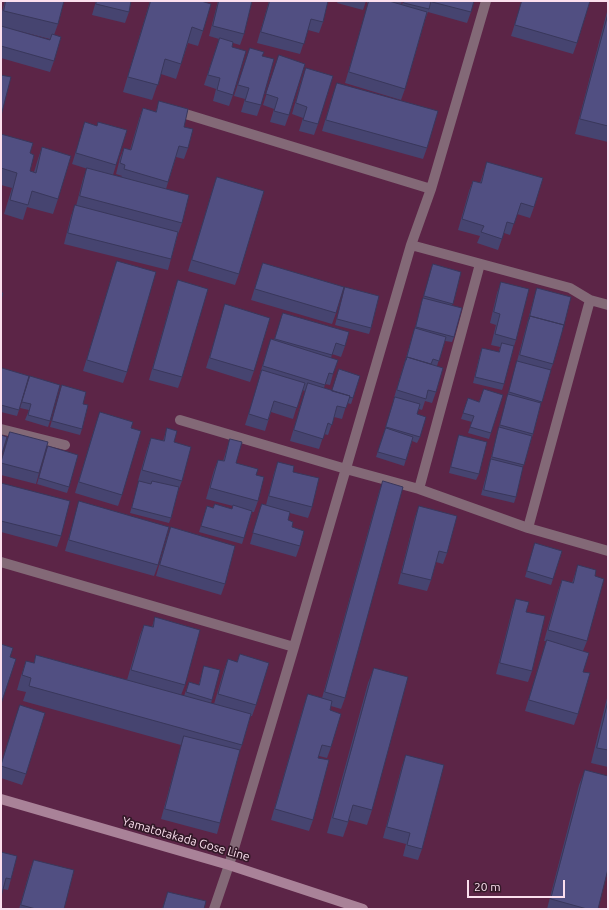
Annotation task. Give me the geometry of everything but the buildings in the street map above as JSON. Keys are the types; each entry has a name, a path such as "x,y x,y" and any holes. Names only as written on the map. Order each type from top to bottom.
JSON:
{"main road":[{"name":"Yamatotakada Gose Line","path":"1,799 229,865 363,909"}],"street":[{"path":"214,909 229,865 294,647 411,245 431,189 486,1"},
{"path":"179,112 431,189"},
{"path":"411,245 570,288 590,300 608,305"},
{"path":"419,489 480,264"},
{"path":"528,528 590,300"},
{"path":"180,420 419,489 528,528 608,551"},
{"path":"1,429 64,445"},
{"path":"1,562 294,647"}]}
